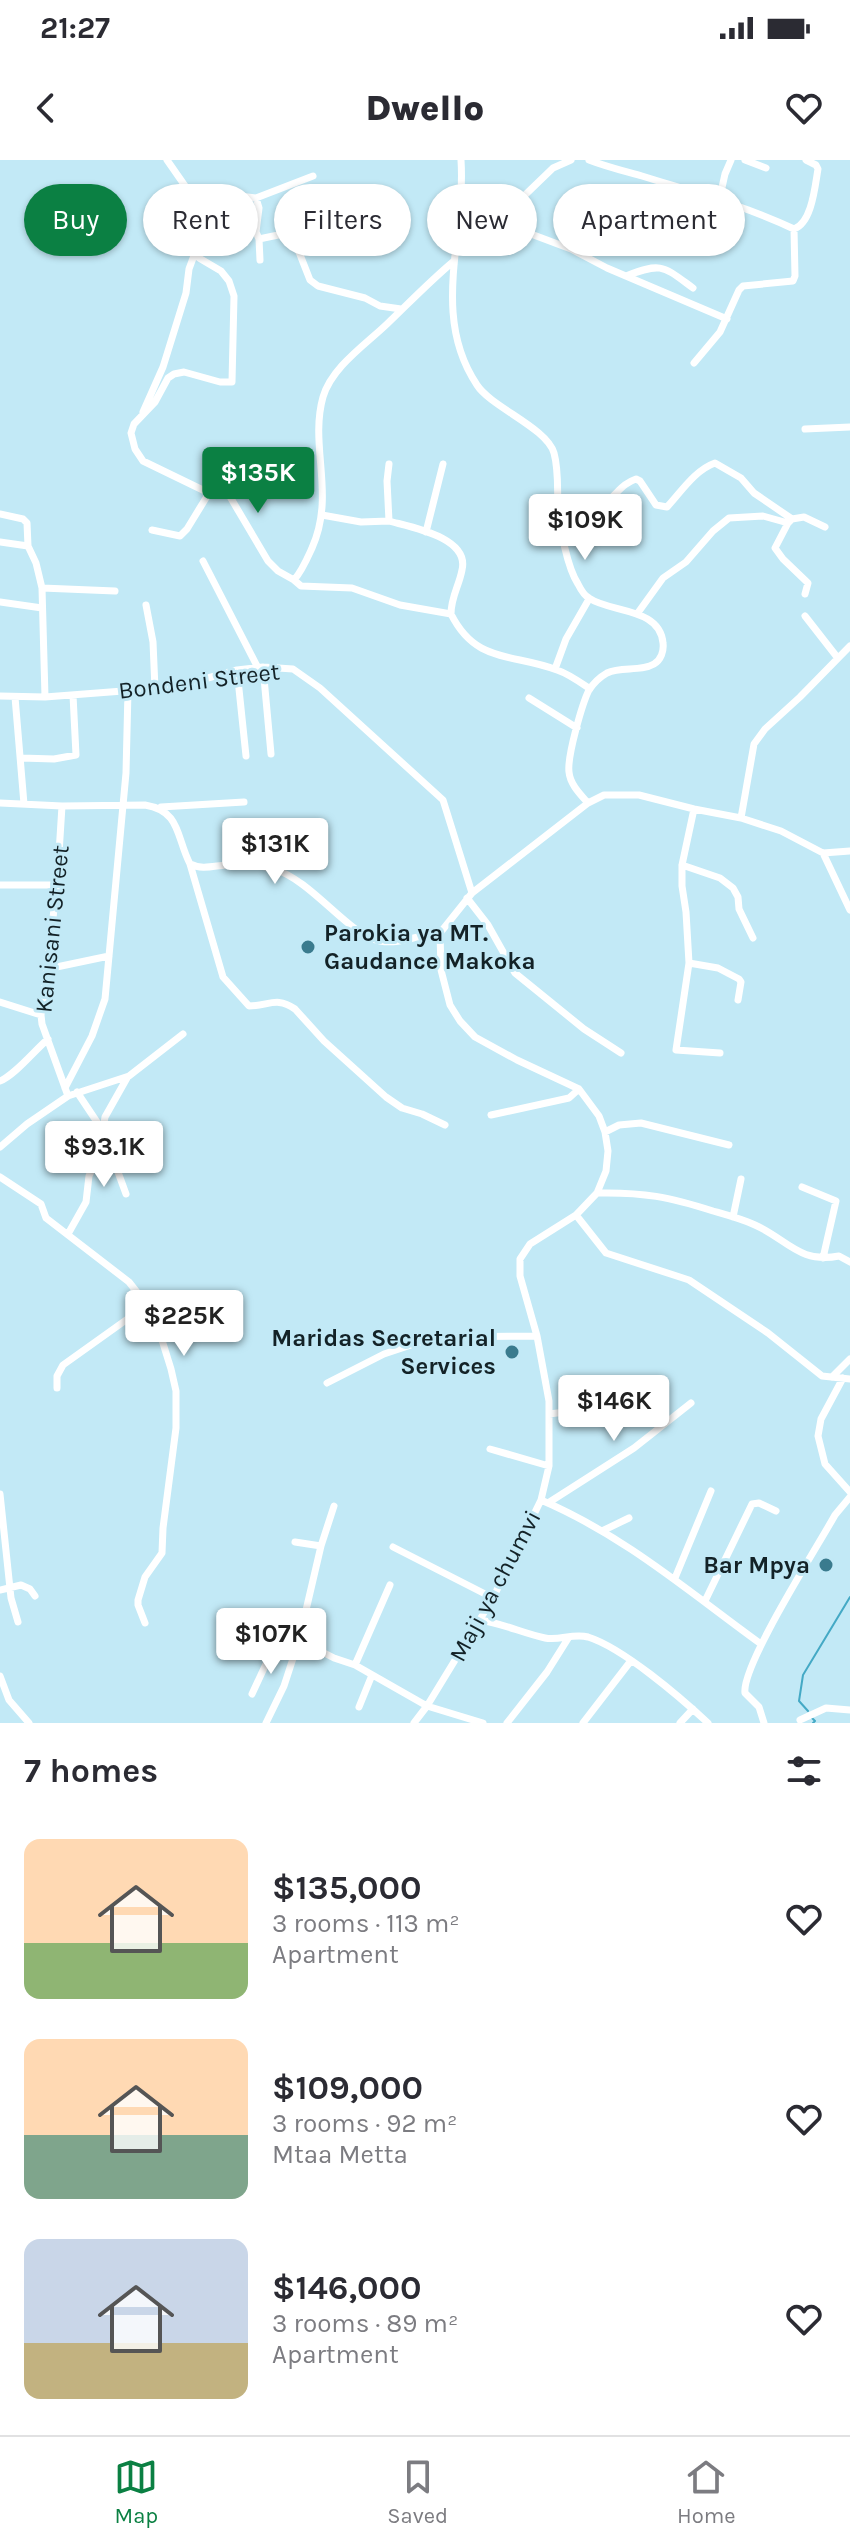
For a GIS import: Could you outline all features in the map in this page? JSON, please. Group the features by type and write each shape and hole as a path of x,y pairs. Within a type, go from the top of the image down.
{"street":[{"path":"167,160 184,184"},
{"path":"461,160 463,184"},
{"path":"536,184 553,168 571,160"},
{"path":"589,160 662,184"},
{"path":"723,184 731,160"},
{"path":"745,160 766,168"},
{"path":"745,210 794,229 799,227 806,220 818,169 806,160"},
{"path":"258,197 313,176"},
{"path":"694,363 720,332 743,286 793,281 794,229"},
{"path":"260,260 259,239 283,234 299,252 310,280 318,286 365,298 380,306 401,309"},
{"path":"537,236 727,319"},
{"path":"194,256 163,367 131,433 131,441 138,455 143,461 209,493 229,495 268,561 301,586 352,588 400,605 451,614"},
{"path":"143,412 155,402 168,378 179,372 232,382 234,296 229,281 221,271 198,256"},
{"path":"455,256 451,285 456,341 479,389 534,430 551,447 558,484 558,509 577,583 589,599 652,622 663,640 661,657 656,663 616,669 590,689 569,763 569,776 588,803"},
{"path":"294,580 314,543 322,515 324,500 319,425 324,394 337,373 455,260"},
{"path":"626,276 651,267 662,267 693,288"},
{"path":"805,429 850,427"},
{"path":"558,509 608,501 623,484 636,479 656,505 667,507 693,478 715,463 728,469 790,521"},
{"path":"389,464 389,521"},
{"path":"426,532 443,464"},
{"path":"152,530 180,536 209,493"},
{"path":"0,514 26,520 28,546 42,588 45,697"},
{"path":"322,515 361,522 389,521 442,538 453,546 463,560 451,599 451,614 472,644 495,654 555,669 590,689"},
{"path":"637,614 663,578 686,562 729,518 763,516 790,521 809,519 825,527"},
{"path":"790,521 775,548 808,583 805,594"},
{"path":"0,542 28,546"},
{"path":"203,561 261,667 271,754"},
{"path":"42,588 115,591"},
{"path":"555,669 566,639 589,599"},
{"path":"0,602 42,608"},
{"path":"146,605 153,642 155,689"},
{"path":"805,616 837,657"},
{"path":"741,818 754,744 765,729 850,646"},
{"name":"Bondeni Street","path":"0,696 45,697 155,689 202,682 237,670 261,667 293,669 309,679 443,800 470,895 515,973 584,1029 621,1053"},
{"path":"237,670 246,756"},
{"path":"0,1147 66,1092 101,1014 123,806 128,691"},
{"path":"21,758 54,759 76,755 73,695"},
{"path":"15,697 24,804"},
{"path":"529,698 577,728"},
{"path":"491,1115 569,1098 579,1089 475,1037 460,1021 450,1005 441,970 440,933 470,895 588,803 604,795 630,793 741,818 781,831 823,853 850,851"},
{"path":"0,803 158,807 244,802"},
{"name":"Kanisani Street","path":"62,806 57,885 41,1015 66,1092"},
{"path":"158,807 174,821 223,977 237,994 249,1006 285,1002 345,1062 386,1097 402,1108 445,1125"},
{"path":"694,809 682,865 689,963 676,1050 720,1053"},
{"path":"823,853 850,910"},
{"path":"190,864 203,867 251,864 279,870 314,892 352,925 377,941 440,933"},
{"path":"682,865 720,878 733,888 753,938"},
{"path":"1,885 57,885"},
{"path":"47,969 109,956"},
{"path":"689,963 718,968 739,979 738,1000"},
{"path":"0,1002 41,1015"},
{"path":"66,1092 119,1081 183,1034"},
{"path":"0,1081 13,1074 48,1039"},
{"path":"68,1234 84,1208 89,1176 99,1154 105,1117 129,1076"},
{"name":"Maji ya chumvi","path":"414,1723 493,1598 544,1502 549,1466 546,1381 520,1276 520,1259 530,1244 576,1215 597,1193 606,1171 608,1151 605,1132 599,1116 579,1089"},
{"path":"77,1092 103,1131 126,1194"},
{"path":"605,1132 631,1123 641,1123 729,1145"},
{"path":"0,1177 41,1204 46,1218 129,1282 147,1305 164,1342 176,1391 176,1412 162,1553 145,1577 138,1600 145,1623"},
{"path":"733,1217 741,1179"},
{"path":"802,1187 836,1201 823,1258"},
{"path":"597,1193 646,1193 733,1217 768,1232 801,1254 823,1258 839,1256 850,1262"},
{"path":"576,1215 606,1253 689,1280 768,1333 816,1372 831,1378 847,1379 821,1419 818,1436 825,1464 850,1495 835,1515 761,1644 744,1687 745,1693 759,1707 764,1723"},
{"path":"57,1388 57,1376 63,1365 147,1305"},
{"path":"327,1383 384,1354 420,1340 458,1335 537,1336"},
{"path":"831,1378 850,1359"},
{"path":"544,1502 634,1448 691,1403"},
{"path":"549,1414 607,1407"},
{"path":"490,1449 549,1466"},
{"path":"675,1578 711,1491"},
{"path":"0,1494 13,1606 18,1622"},
{"path":"544,1502 615,1537 761,1644"},
{"path":"705,1601 752,1504 759,1503 776,1511"},
{"path":"266,1723 284,1686 298,1643 321,1546 334,1506"},
{"path":"602,1531 629,1518"},
{"path":"295,1542 321,1546"},
{"path":"393,1547 493,1598"},
{"path":"0,1590 19,1584 26,1586 35,1596"},
{"path":"355,1665 390,1585"},
{"path":"479,1620 510,1626 544,1638 586,1637 609,1647 708,1723"},
{"path":"244,1623 355,1665 427,1706 483,1723"},
{"path":"507,1723 569,1637"},
{"path":"252,1694 278,1638"},
{"path":"583,1723 630,1662"},
{"path":"359,1707 372,1675"},
{"path":"0,1676 9,1700 29,1723"},
{"path":"800,1720 826,1708 850,1710"},
{"path":"680,1723 693,1709"}],"waterway":[{"path":"808,1711 799,1701 803,1675 850,1597"},
{"path":"811,1717 815,1721 813,1723"}],"place":[{"name":"Parokia ya MT. Gaudance Makoka","path":"308,947"},
{"name":"Maridas Secretarial Services","path":"512,1352"},
{"name":"Bar Mpya","path":"826,1565"}]}
